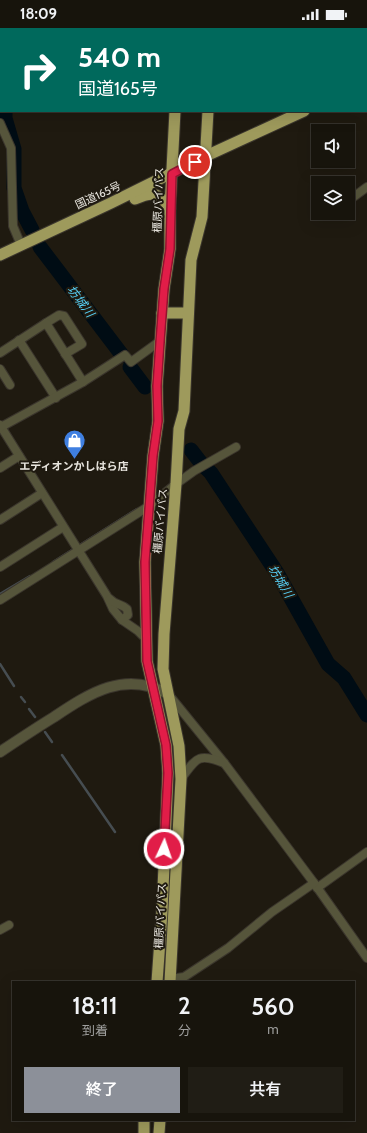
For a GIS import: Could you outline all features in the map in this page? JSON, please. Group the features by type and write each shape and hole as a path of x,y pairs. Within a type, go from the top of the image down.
{"highway":[{"name":"橿原バイパス","path":"157,981 162,912 168,773 166,745 147,661 145,562 153,456 158,421 157,386 162,313 170,249 170,208 175,112"},
{"name":"橿原バイパス","path":"170,980 180,779 179,746 163,669 164,634 179,429 184,411 192,260 202,217 208,112"},
{"name":"国道165号","path":"0,255 172,174 206,156 302,112"},
{"path":"111,203 128,202 146,194 154,194 162,198 170,208"},
{"path":"162,313 188,313"},
{"path":"144,1121 144,1133"},
{"path":"159,1133 160,1121"}],"street":[{"path":"0,122 11,148 12,226 21,245"},
{"path":"355,196 367,187"},
{"path":"0,353 59,315 64,316 82,344 66,354"},
{"path":"46,323 83,382"},
{"path":"19,340 56,398"},
{"path":"147,640 138,631 122,620 113,609 107,596 1,426 56,398 125,355 131,362 160,342"},
{"path":"0,369 10,385"},
{"path":"0,600 77,547 149,506 194,471 236,447"},
{"path":"0,468 19,456"},
{"path":"0,520 42,493"},
{"path":"0,567 64,527"},
{"path":"0,752 83,697 95,691 106,687 120,685 142,685 158,688 168,694 225,764 316,886 367,958"},
{"path":"180,779 194,762 202,758 211,758 225,764"},
{"path":"170,980 184,977 228,948 272,912 316,886 367,852"},
{"path":"0,930 9,924"}],"waterway":[{"name":"坊城川","path":"5,112 5,118 14,149 14,188 22,211 32,230"},
{"name":"坊城川","path":"40,247 122,355"},
{"name":"坊城川","path":"130,367 145,387"},
{"name":"坊城川","path":"191,450 211,473 277,573 328,664 344,678 367,715"},
{"path":"53,562 137,509"},
{"path":"0,594 30,576"},
{"path":"0,664 14,686"},
{"path":"21,697 25,702"},
{"path":"29,709 35,717"},
{"path":"45,732 52,742"},
{"path":"62,755 115,832"}],"place":[{"name":"エディオンかしはら店","path":"74,460"}],"route":[{"path":"164,849 168,773 166,745 147,661 145,562 153,456 158,421 157,386 164,289 170,249 172,174 195,162"}]}
